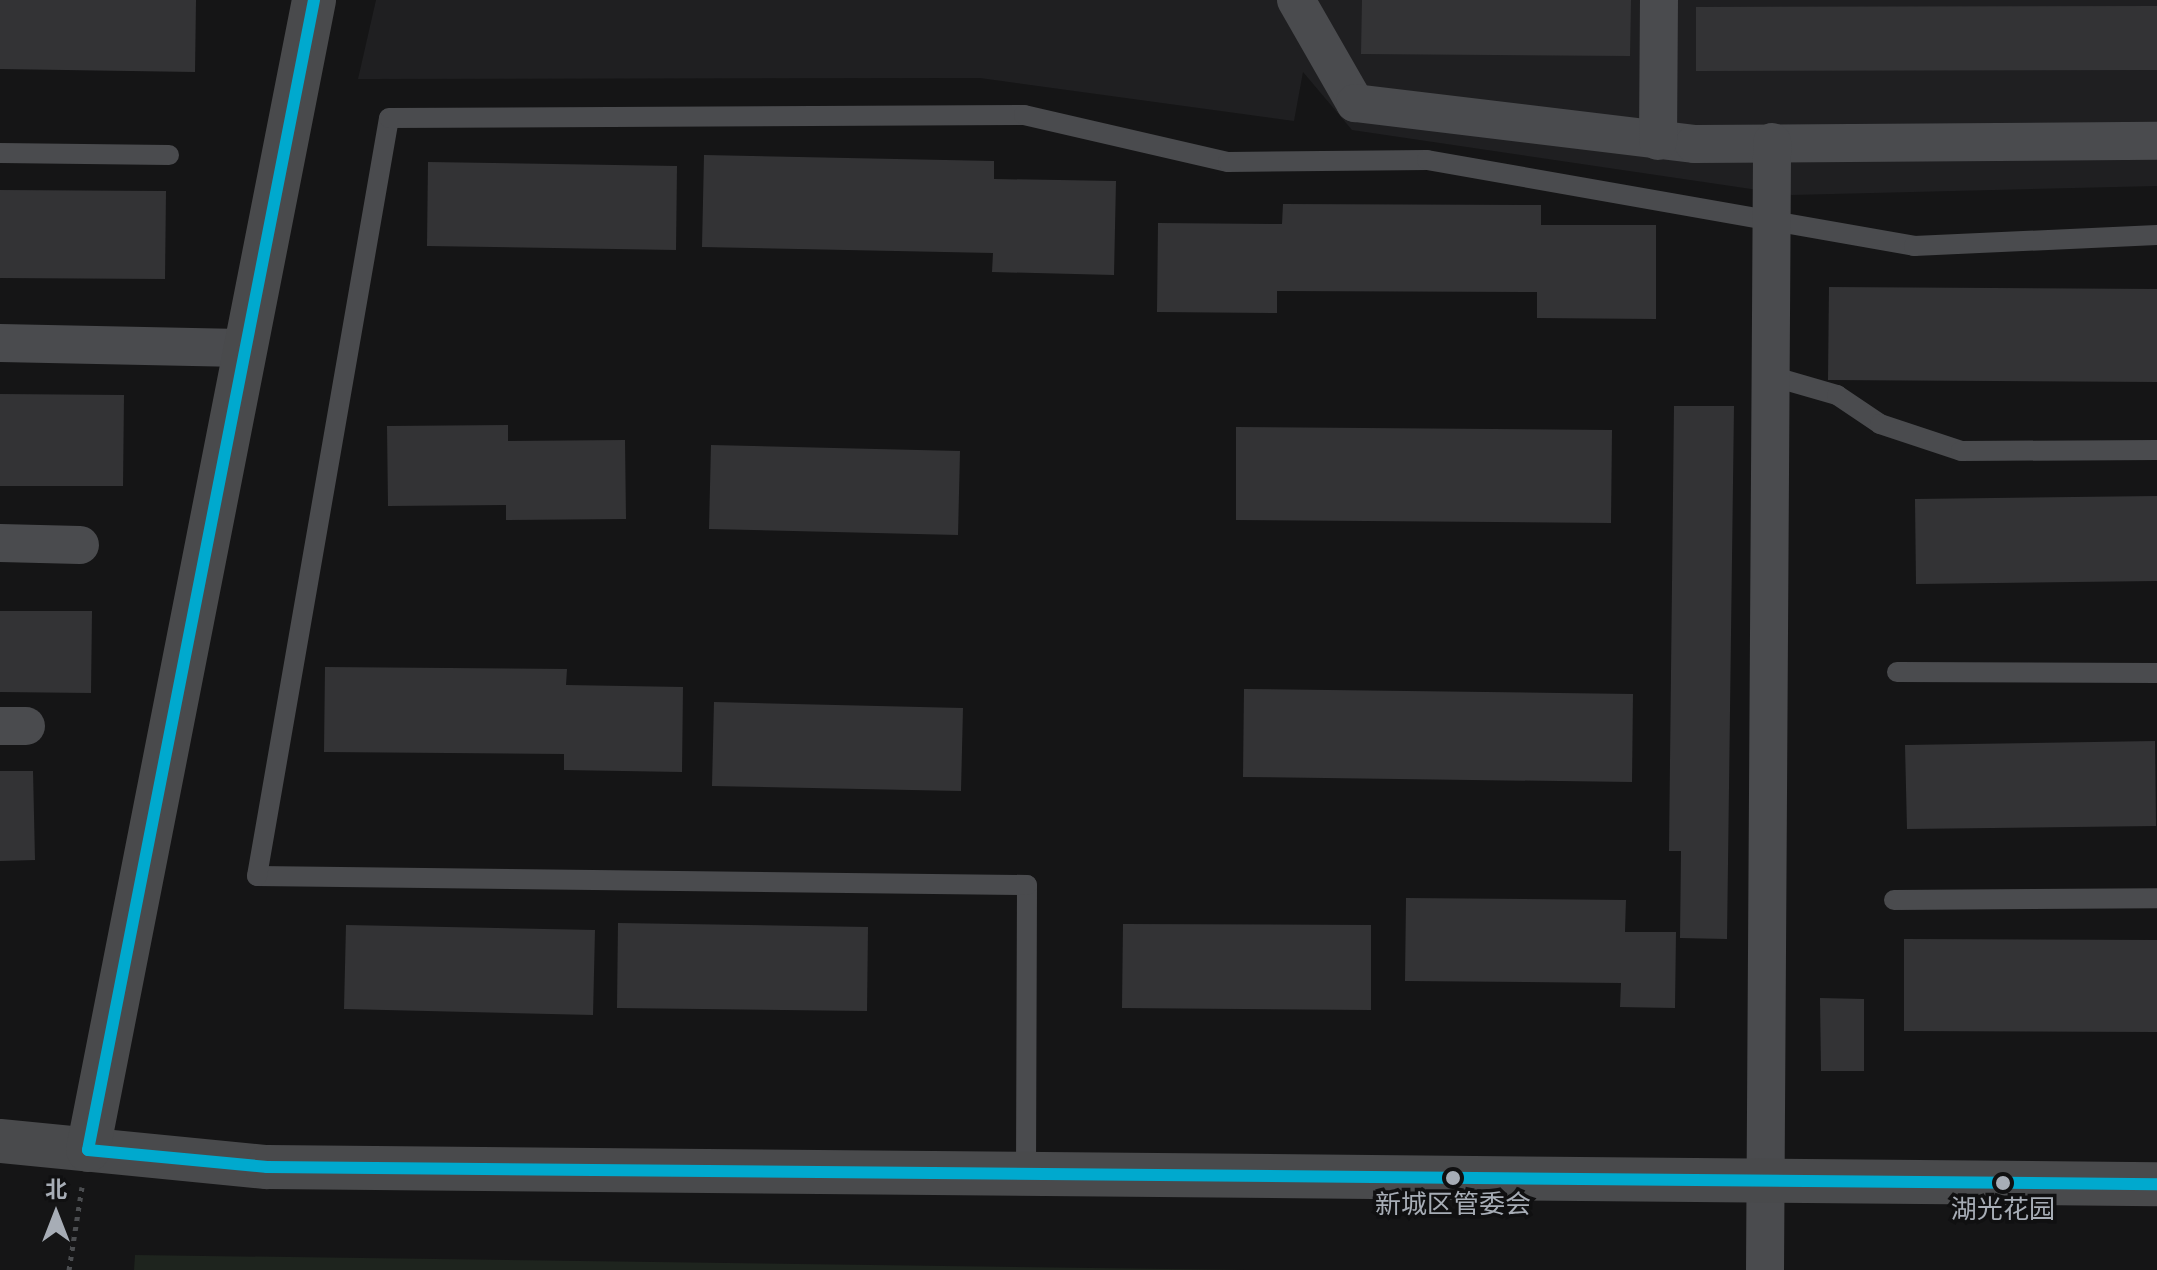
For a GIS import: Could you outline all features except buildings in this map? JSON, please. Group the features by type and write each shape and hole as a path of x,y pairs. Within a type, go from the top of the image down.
{"main road":[{"path":"88,1150 241,348 314,0"},
{"path":"0,1141 267,1167 1026,1171 2157,1184"}],"street":[{"path":"1296,0 1355,103 1658,141 2157,141"},
{"path":"1658,141 1659,0"},
{"path":"1765,1270 1772,142"},
{"path":"0,343 241,348"},
{"path":"0,543 80,545"}],"lane":[{"path":"1026,1171 1027,885 257,876 389,118 1024,115 1228,162 1427,160 1942,247 2157,235"},
{"path":"0,153 169,155"},
{"path":"1771,376 1837,395 1880,424 1961,451 2157,450"},
{"path":"1897,672 2157,673"},
{"path":"1894,900 2157,898"}],"path":[{"path":"69,1270 88,1150"}],"shaded area":[{"path":"376,0 2157,0 2157,186 1792,195 1352,130 1303,72 1294,121 980,78 358,79"},
{"path":"135,1255 1245,1270 134,1270"}],"transit line":[{"path":"314,0 88,1150 267,1167 2157,1184"}],"place":[{"name":"新城区管委会","path":"1453,1178"},
{"name":"湖光花园","path":"2003,1183"}]}
